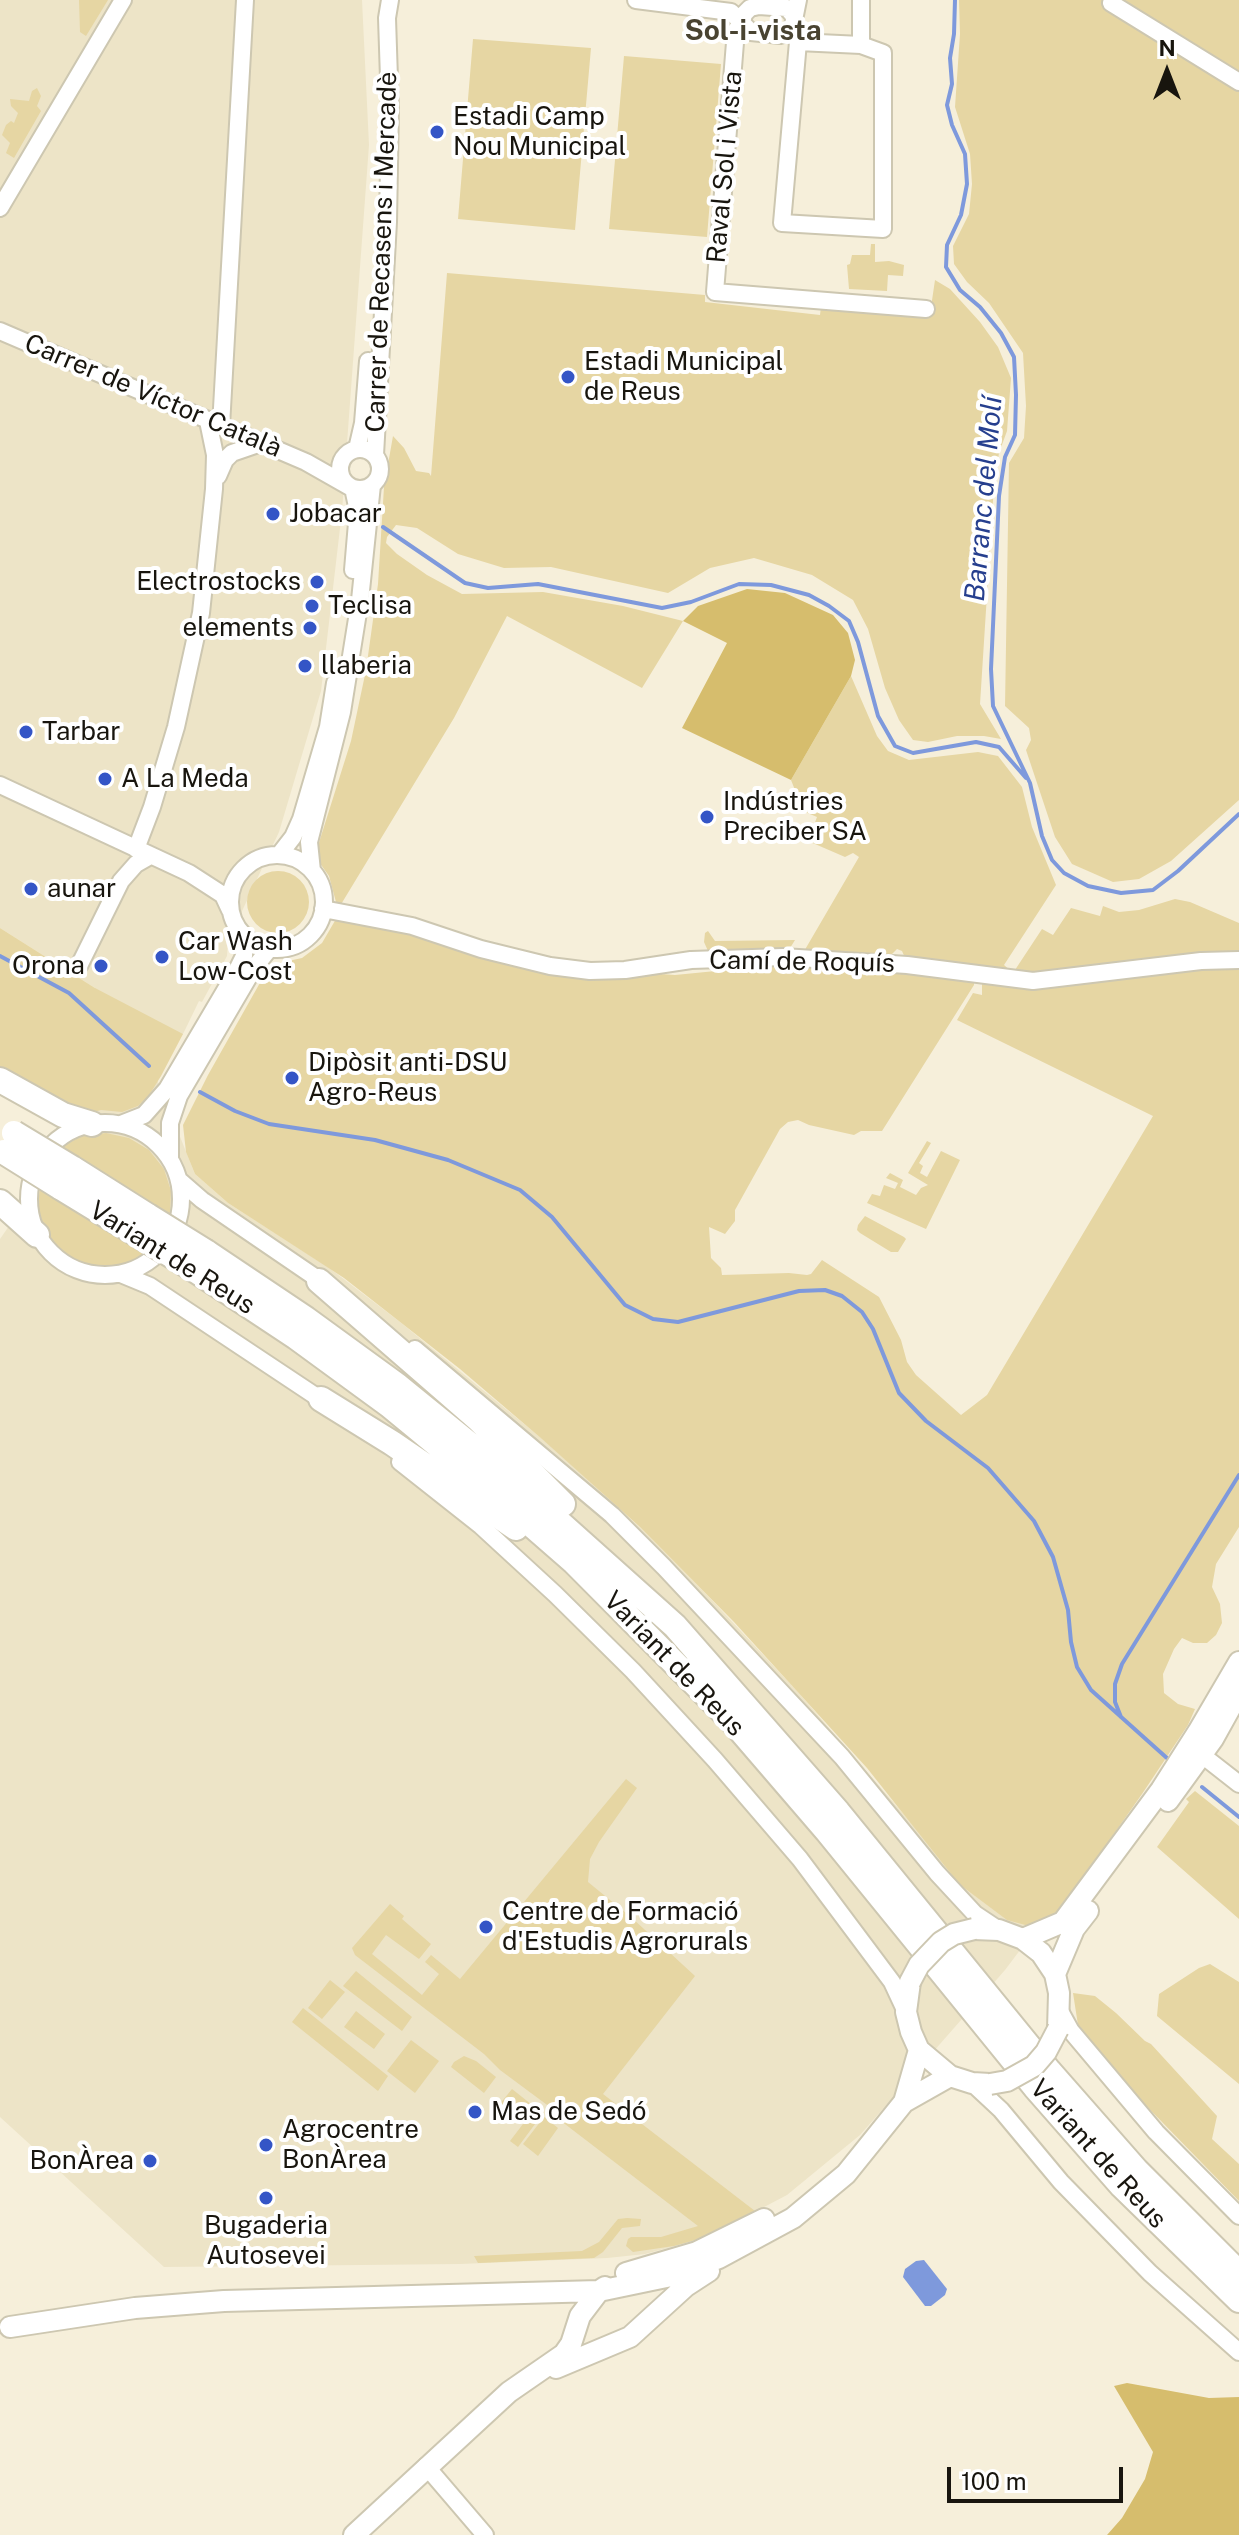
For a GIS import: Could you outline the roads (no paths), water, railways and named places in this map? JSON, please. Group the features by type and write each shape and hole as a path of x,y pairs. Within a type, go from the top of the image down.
{"highway":[{"path":"0,1080 63,1115 92,1124"},
{"name":"Variant de Reus","path":"5,1139 200,1261 306,1319 398,1386 495,1465 675,1626 838,1812 1049,2071 1136,2170 1239,2273"},
{"path":"0,1202 37,1235"},
{"name":"Variant de Reus","path":"200,1261 389,1405 574,1562 735,1724 817,1819 1035,2087 1122,2186 1239,2300"},
{"path":"319,1281 479,1420 654,1591 675,1626"},
{"path":"321,1399 392,1443 516,1528 674,1663"}],"main road":[{"path":"1023,1939 1063,1922 1161,1790 1239,1662"},
{"path":"1055,1974 1074,1929 1202,1755 1239,1692"},
{"path":"974,1929 999,1930 1023,1939 1041,1953 1055,1974 1059,2020 1046,2052 1034,2066 1007,2081 981,2083 950,2076 919,2050 906,2012 910,1982 919,1965 941,1942 954,1934 974,1929"},
{"path":"904,2102 919,2050"},
{"path":"509,2392 630,2337 686,2286 796,2224 846,2174 904,2102 950,2076"},
{"path":"5,2328 151,2294 217,2288 528,2282 627,2273 697,2252 776,2213 873,2139"},
{"path":"5,2328 135,2308 224,2301 599,2291 676,2275 719,2258 793,2218 846,2174"},
{"path":"354,2535 509,2392 564,2354 577,2330 580,2316 599,2291 615,2281 674,2267 716,2251 778,2219 810,2189"},
{"path":"528,2282 490,2289 425,2289 413,2294 417,2298 481,2302 547,2302 565,2309 588,2345 600,2351"},
{"path":"217,2288 230,2295 334,2292 371,2299"}],"street":[{"path":"0,208 123,0"},
{"path":"79,966 121,881 143,852 201,613 214,489 214,424 245,0"},
{"name":"Carrer de Recasens i Mercadè","path":"357,449 363,423 381,185 383,131 378,0"},
{"name":"Carrer de Recasens i Mercadè","path":"375,455 389,179 387,18 390,0"},
{"path":"636,0 664,1 731,12 759,6 787,8 795,21 782,223 883,229 883,53 795,21"},
{"path":"861,0 861,45"},
{"path":"1111,3 1239,82"},
{"path":"748,10 751,32 780,35 789,32 795,21"},
{"name":"Raval Sol i Vista","path":"748,10 736,30 715,292 926,309"},
{"name":"Carrer de Víctor Català","path":"0,331 306,462 352,487"},
{"path":"214,489 225,460 243,448 261,443"},
{"path":"279,855 293,837 301,819 328,727 350,605 358,511 352,487 341,477 340,464 345,455 357,449 369,451 375,455 380,469 377,479 364,488 352,487"},
{"name":"Carrer de Víctor Català","path":"306,462 340,464"},
{"path":"312,871 309,842 342,712 360,600 372,485"},
{"path":"0,785 189,873 223,895 234,922 245,938 260,946 285,948 300,943 316,928 323,909 322,889 312,871 300,861 279,855 268,857 219,881 189,873"},
{"path":"119,841 123,859 121,881"},
{"path":"231,911 232,893 244,869"},
{"name":"Camí de Roquís","path":"323,909 412,926 481,949 550,966 590,971 625,970 691,960 783,957 907,965 1033,981 1201,961 1239,960"},
{"path":"245,938 244,956 236,972 167,1089 144,1115 121,1124 79,1127 47,1149 34,1171 28,1197 32,1223 37,1235 69,1267 86,1273 121,1274 146,1263 167,1245 174,1233 181,1207 179,1180 170,1158 168,1136 179,1096 254,968 270,948"},
{"path":"121,1124 149,1136 170,1158"},
{"path":"179,1180 202,1200 415,1349 612,1515 723,1627 833,1746 937,1873 975,1914 999,1930"},
{"path":"121,1274 150,1286 321,1399 481,1526 555,1594 633,1671 800,1859 892,1982 906,2012"},
{"path":"1202,1755 1239,1784"},
{"path":"1059,2020 1156,2132 1239,2216"},
{"path":"981,2083 1061,2182 1150,2273 1239,2352"},
{"path":"426,2466 485,2535"}],"water":[{"path":"924,2260 947,2289 945,2295 931,2306 925,2306 903,2277 905,2269 916,2261"}],"waterway":[{"name":"Barranc del Molí","path":"955,0 950,58 952,84 947,105 965,154 967,184 961,215 947,245 946,267 960,290 980,307 1001,333 1014,357 1015,435 1005,457 999,496 991,669 993,706 1030,783 1042,836 1052,860 1064,873 1088,886 1121,893 1153,890 1239,814"},
{"path":"383,527 465,583 488,588 538,584 662,608 691,602 739,584 771,585 809,595 849,621 858,642 878,716 895,746 913,753 976,742 999,747 1026,778"},
{"path":"0,956 69,993 149,1066"},
{"path":"200,1092 235,1111 269,1124 375,1140 448,1160 520,1190 552,1217 625,1305 653,1319 678,1322 799,1291 825,1290 842,1296 862,1312 873,1329 899,1393 926,1421 988,1468 1034,1521 1053,1557 1068,1610 1077,1667 1091,1690 1168,1759"},
{"path":"1121,1717 1115,1702 1115,1684 1122,1664 1239,1475"},
{"path":"1202,1787 1239,1817"}],"place":[{"name":"Estadi Camp Nou Municipal","path":"437,132"},
{"name":"Estadi Municipal de Reus","path":"568,377"},
{"name":"Jobacar","path":"273,514"},
{"name":"Electrostocks","path":"317,582"},
{"name":"Teclisa","path":"312,606"},
{"name":"elements","path":"310,628"},
{"name":"llaberia","path":"305,666"},
{"name":"Tarbar","path":"26,732"},
{"name":"A La Meda","path":"105,779"},
{"name":"Indústries Preciber SA","path":"707,817"},
{"name":"aunar","path":"31,889"},
{"name":"Car Wash Low-Cost","path":"162,957"},
{"name":"Orona","path":"101,966"},
{"name":"Dipòsit anti-DSU Agro-Reus","path":"292,1078"},
{"name":"Centre de Formació d'Estudis Agrorurals","path":"486,1927"},
{"name":"Mas de Sedó","path":"475,2112"},
{"name":"Agrocentre BonÀrea","path":"266,2145"},
{"name":"BonÀrea","path":"150,2161"},
{"name":"Bugaderia Autosevei","path":"266,2198"}],"district":[{"name":"Sol-i-vista","path":"753,31"}]}
